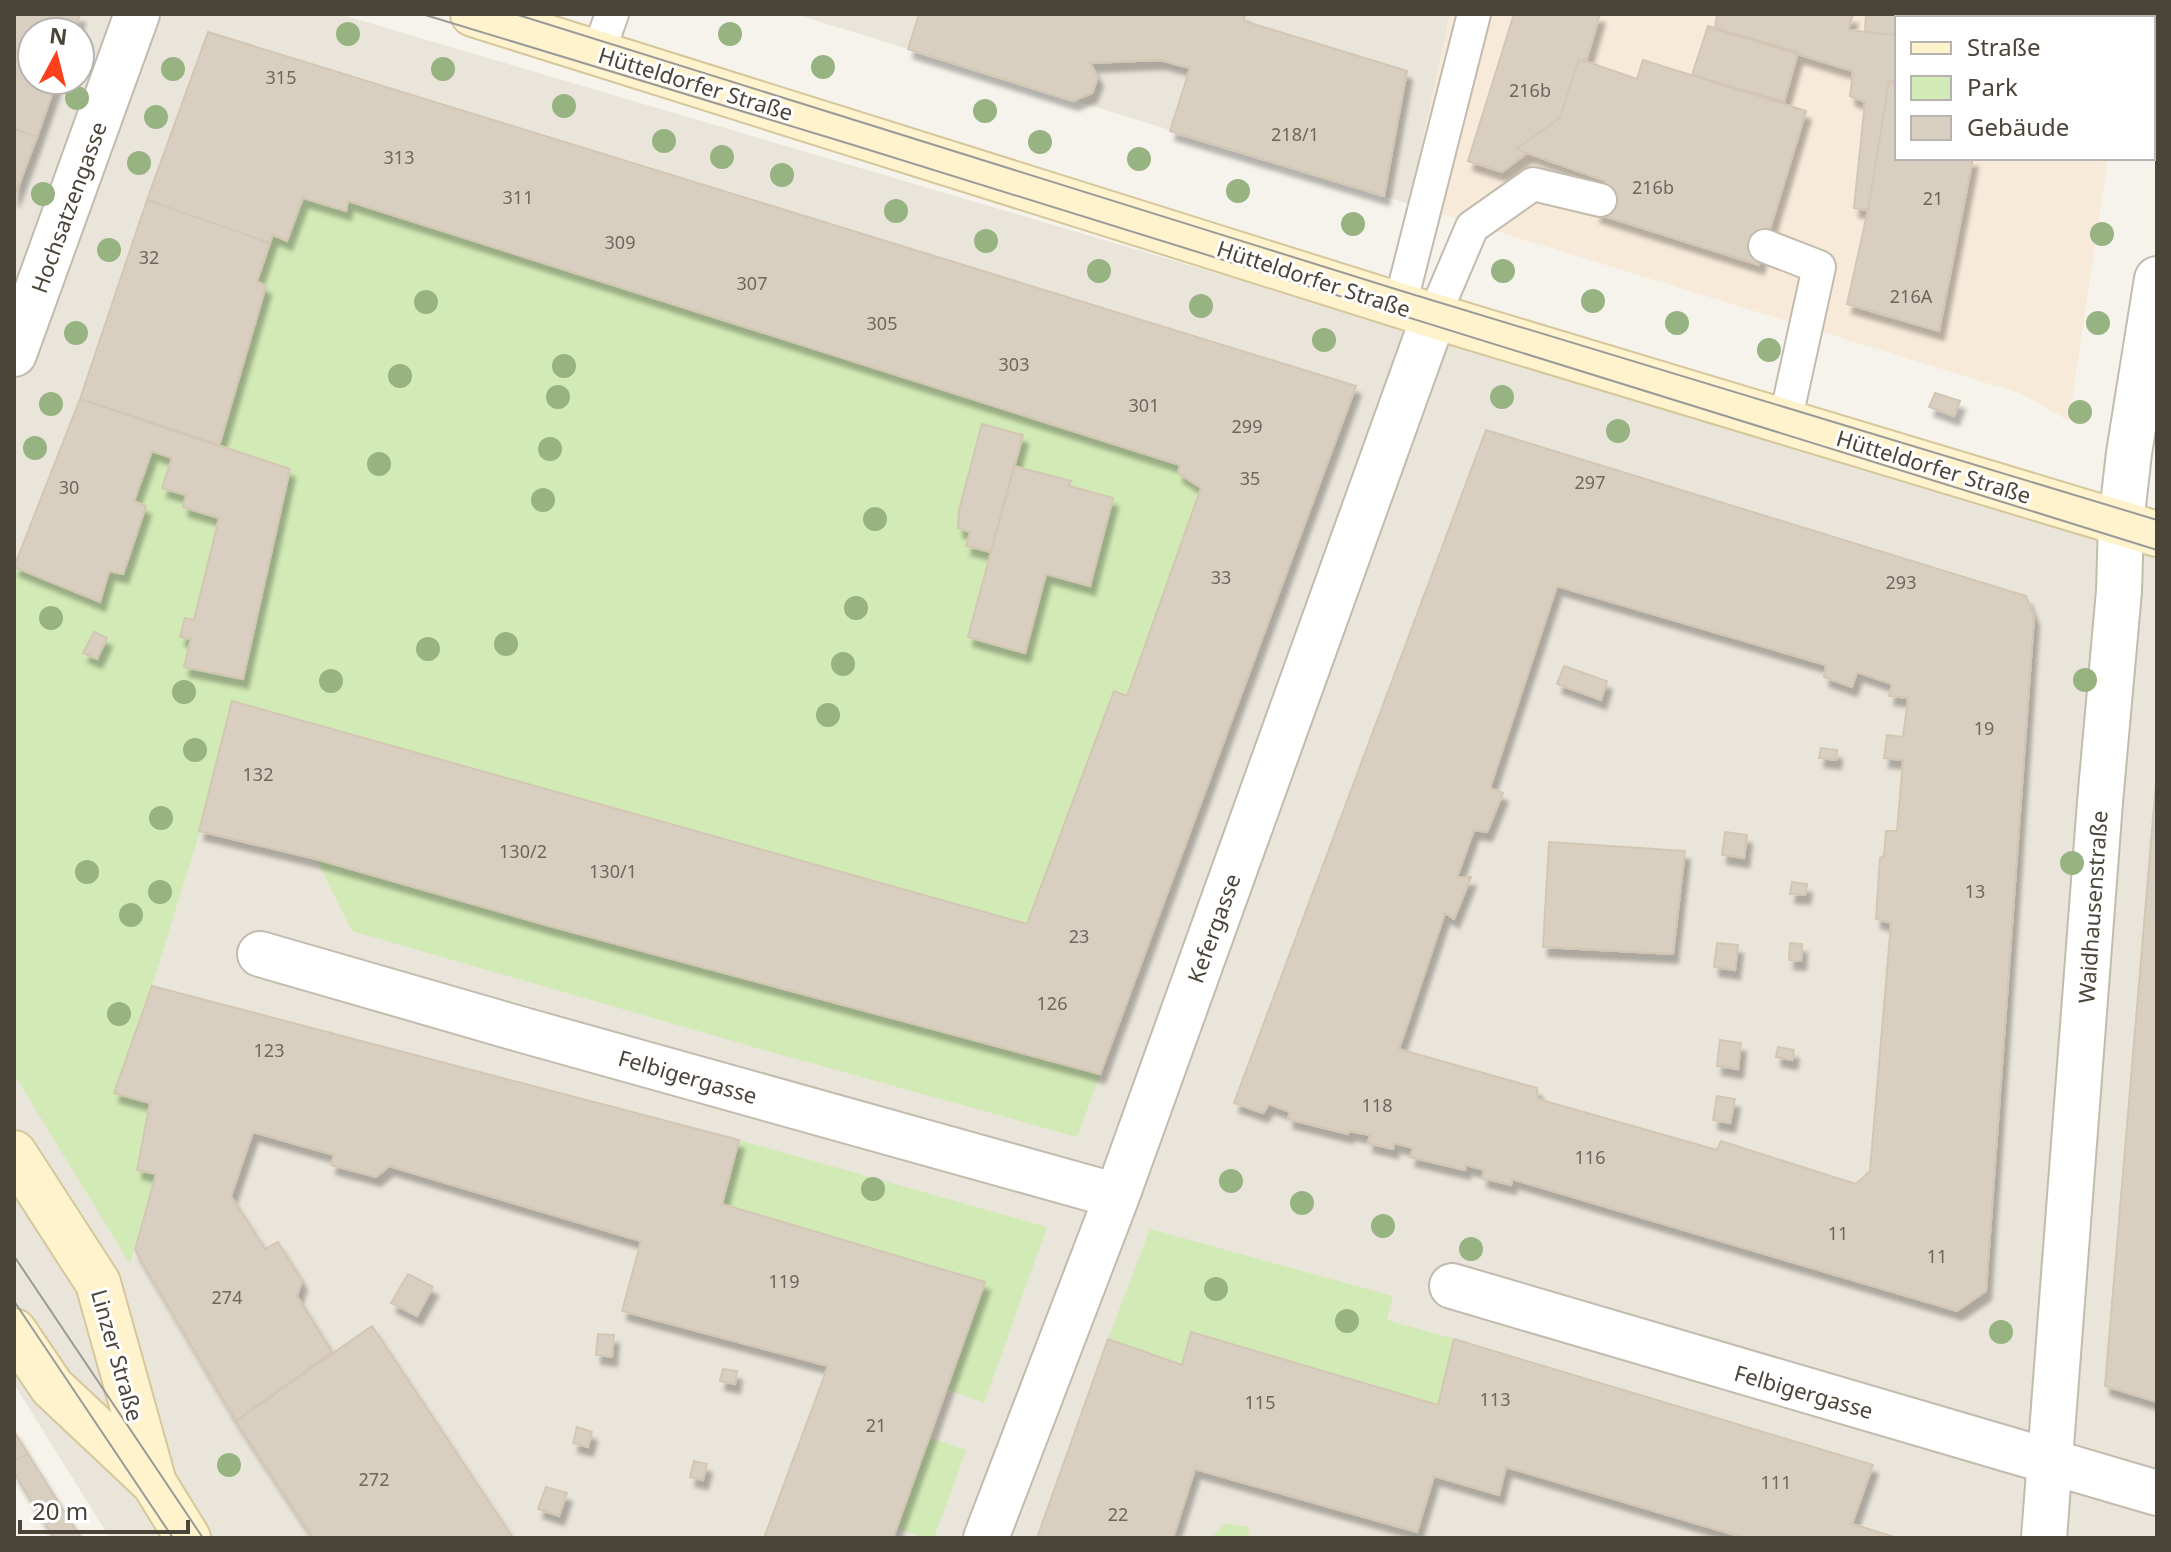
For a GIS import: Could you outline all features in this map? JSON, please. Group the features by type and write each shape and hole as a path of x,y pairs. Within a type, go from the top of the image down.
{"main road":[{"name":"Hütteldorfer Straße","path":"473,14 605,33 1417,311 2139,528"},
{"name":"Linzer Straße","path":"14,1153 98,1283 154,1483"},
{"name":"Linzer Straße","path":"14,1331 52,1387 154,1483 188,1538"}],"street":[{"name":"Hochsatzengasse","path":"14,354 137,14"},
{"name":"Waidhausenstraße","path":"2044,1538 2119,591 2139,528 2129,453 2157,279"},
{"name":"Kefergasse","path":"986,1538 1117,1196 1417,311"},
{"name":"Felbigergasse","path":"260,954 538,1035 1117,1196"},
{"name":"Felbigergasse","path":"1452,1286 2157,1493"}],"lane":[{"path":"1417,311 1474,14"},
{"path":"1417,311 1472,227 1533,184 1600,200"},
{"path":"1765,246 1819,267 1785,422"}],"shaded area":[{"path":"14,14 339,14 2157,551 2157,1538 110,1538 14,1384"},
{"path":"795,14 1450,14 1409,204"},
{"path":"1450,14 2126,14 1895,16 1895,160 2108,160 2069,421 2022,394 1409,204"}],"green space":[{"path":"208,32 1356,386 1077,1137 352,931 316,859 200,831 152,986 114,1092 150,1103 137,1169 156,1174 130,1264 14,1074 14,566 80,399"},
{"path":"739,1140 1047,1227 984,1403 946,1389 984,1281 722,1204"},
{"path":"1150,1229 1393,1296 1387,1320 1454,1339 1438,1405 1192,1332 1182,1365 1108,1339"},
{"path":"928,1437 966,1450 934,1538 924,1538 897,1528"},
{"path":"1226,1523 1249,1527 1248,1538 1211,1538"}],"building":[{"path":"14,14 80,14 16,16 16,96 51,96 37,137 14,129"},
{"path":"919,14 1245,14 1244,21 1407,71 1384,196 1170,131 1190,68 1160,60 1090,63 1098,77 1092,93 1073,101 908,49"},
{"path":"1514,14 1600,14 1586,62 1579,59 1560,118 1516,149 1527,153 1502,172 1468,161"},
{"path":"1717,14 1853,15 1848,30 1895,35 1895,82 1889,81 1868,210 1854,208 1865,102 1850,96 1853,71 1715,29"},
{"path":"1866,14 2041,14 1895,16 1895,35 1865,32"},
{"path":"1708,26 1798,52 1784,102 1692,75"},
{"path":"208,32 1356,386 1100,1074 546,925 316,859 199,831 232,701 1027,924 1114,691 1127,696 1201,488 1178,473 1180,465 348,201 346,211 303,198 287,241 273,235 270,243 147,200"},
{"path":"1579,59 1637,79 1643,60 1806,111 1759,265 1595,213 1606,181 1516,149 1560,118"},
{"path":"1889,81 1895,82 1895,160 1973,160 1939,331 1847,304 1868,210"},
{"path":"14,129 37,137 14,198"},
{"path":"147,200 270,243 257,281 266,286 219,446 80,399"},
{"path":"1935,393 1960,401 1954,416 1929,407"},
{"path":"80,399 290,469 243,679 184,667 191,639 180,637 185,618 194,620 219,518 183,507 186,495 162,488 172,458 152,451 134,501 146,506 123,574 109,571 100,602 14,567"},
{"path":"982,424 1023,435 991,552 966,546 970,532 958,528 959,510"},
{"path":"1486,430 2026,596 2034,617 1986,1291 1957,1311 1512,1179 1511,1185 1482,1178 1484,1170 1466,1165 1465,1170 1410,1157 1413,1148 1394,1143 1393,1149 1368,1143 1370,1135 1349,1131 1348,1134 1288,1119 1290,1112 1269,1104 1263,1113 1234,1103","holes":["1557,586 1826,665 1824,677 1852,687 1857,672 1892,684 1889,696 1908,698 1903,737 1887,735 1884,758 1903,760 1897,831 1886,831 1884,856 1880,858 1876,919 1891,923 1870,1171 1856,1184 1721,1141 1717,1150 1538,1099 1537,1088 1399,1049 1445,913 1454,919 1471,877 1457,877 1474,830 1487,832 1503,793 1490,788"]},
{"path":"1014,466 1071,481 1069,486 1113,498 1090,586 1046,574 1025,653 968,637"},
{"path":"94,632 107,638 97,659 83,653"},
{"path":"1564,666 1607,681 1601,700 1557,684"},
{"path":"1821,748 1837,750 1836,760 1819,758"},
{"path":"2157,771 2157,1402 2105,1386"},
{"path":"1725,832 1747,835 1744,858 1722,855"},
{"path":"1549,842 1685,851 1673,954 1543,947"},
{"path":"1792,882 1807,884 1805,895 1790,894"},
{"path":"1717,943 1738,945 1735,970 1714,967"},
{"path":"1790,943 1802,944 1801,961 1789,960"},
{"path":"152,986 739,1140 722,1204 985,1282 893,1538 764,1538 828,1366 622,1311 641,1241 389,1166 376,1177 331,1165 334,1155 253,1132 231,1196 265,1249 278,1242 302,1281 297,1296 332,1352 236,1421 135,1250 156,1174 137,1170 150,1103 114,1093"},
{"path":"1720,1040 1741,1043 1738,1069 1717,1066"},
{"path":"1778,1047 1794,1050 1792,1060 1776,1057"},
{"path":"1717,1096 1735,1099 1730,1123 1713,1120"},
{"path":"408,1274 433,1287 417,1316 391,1303"},
{"path":"372,1326 513,1538 313,1538 236,1421"},
{"path":"1191,1332 1438,1405 1454,1339 1873,1465 1852,1524 1898,1538 1745,1538 1506,1467 1499,1495 1434,1476 1417,1532 1195,1469 1173,1538 1037,1538 1108,1339 1182,1365"},
{"path":"598,1334 614,1335 612,1357 596,1355"},
{"path":"723,1369 737,1371 735,1384 720,1381"},
{"path":"577,1427 592,1432 588,1447 573,1443"},
{"path":"14,1431 28,1454 14,1461"},
{"path":"28,1454 81,1538 54,1538 14,1473 14,1461"},
{"path":"694,1461 707,1464 703,1480 690,1477"},
{"path":"546,1487 567,1493 559,1516 538,1509"}],"tram line":[{"path":"422,14 2157,550"},
{"path":"515,14 1405,292 2157,520"},
{"path":"14,1256 203,1538"},
{"path":"14,1301 173,1538"}]}
